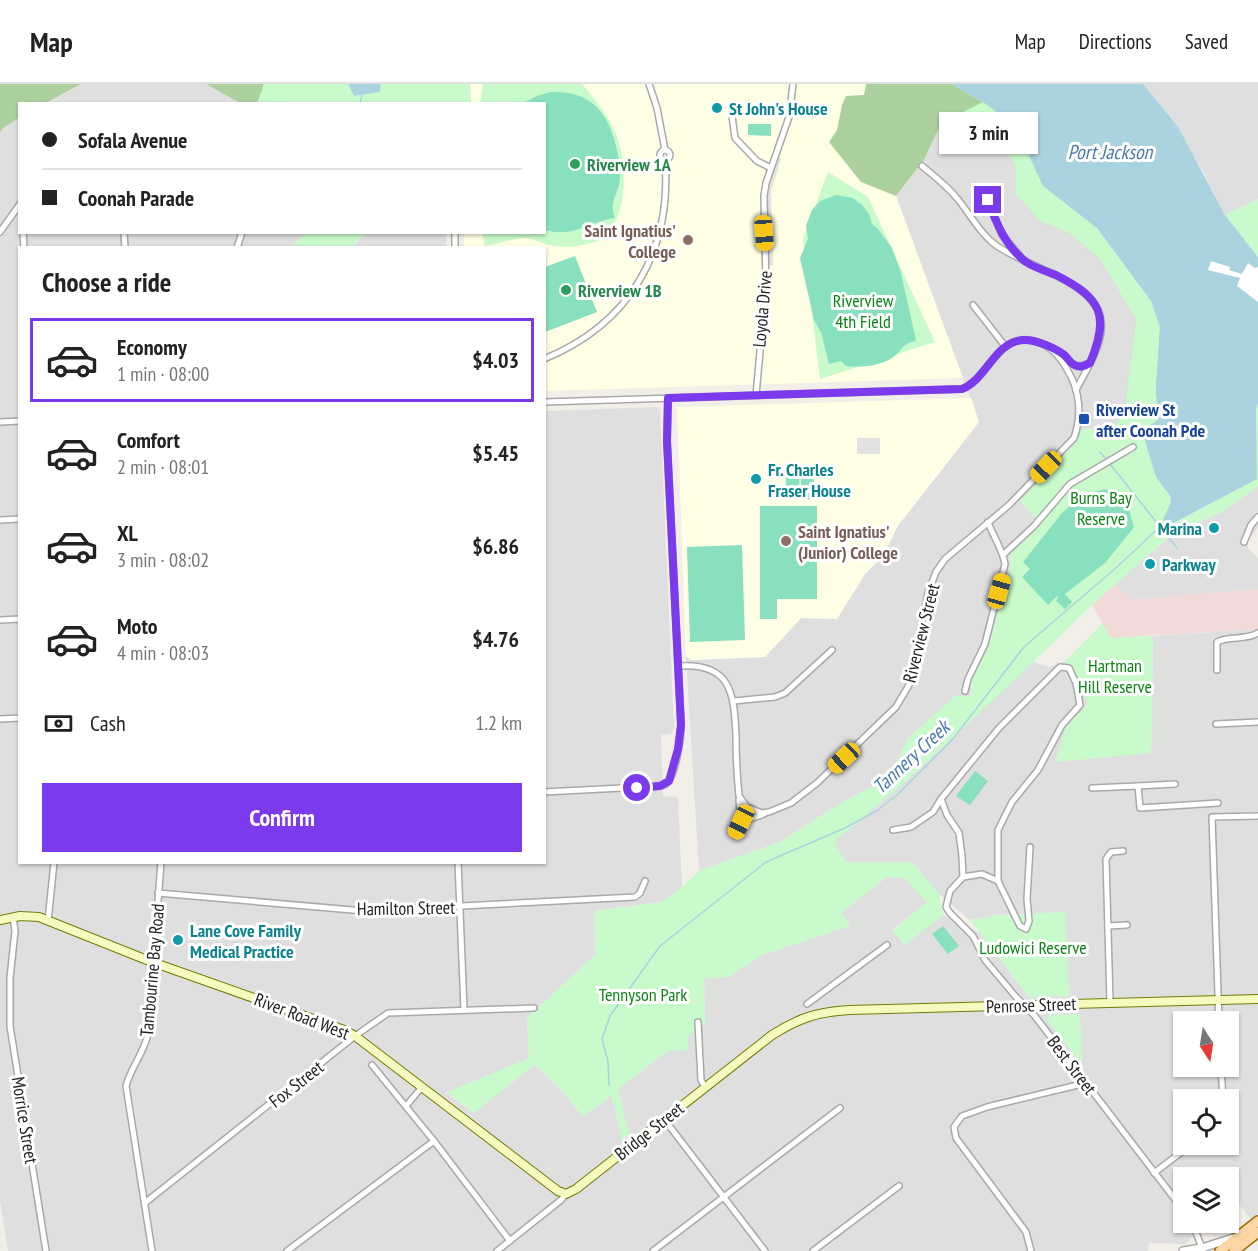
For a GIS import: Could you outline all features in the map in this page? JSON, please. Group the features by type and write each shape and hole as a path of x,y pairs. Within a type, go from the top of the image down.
{"main road":[{"name":"River Road West","path":"0,920 27,915 48,921 152,962 344,1030 355,1036 558,1191 566,1194"},
{"name":"Penrose Street","path":"806,1017 824,1012 849,1010 1258,999"},
{"name":"Bridge Street","path":"566,1194 576,1189 772,1035 806,1017"},
{"path":"1234,1251 1258,1221"},
{"path":"1220,1251 1258,1232"}],"street":[{"path":"546,358 576,344 596,331 615,313 639,282 651,260 662,226 666,201 665,160 670,155 665,150 657,108 649,84"},
{"name":"Loyola Drive","path":"756,395 757,364 766,286 764,196 789,117 793,84"},
{"path":"732,116 735,138 757,161 771,168"},
{"path":"922,166 944,184 994,244 1068,282 1093,302 1101,320 1099,342 1076,390"},
{"path":"988,200 1002,235 1026,261"},
{"path":"0,232 18,208"},
{"path":"973,305 1005,346"},
{"path":"546,402 962,389 977,378 1005,346 1026,339 1063,354 1076,366 1080,367 1090,363"},
{"name":"Riverview Street","path":"741,822 800,798 900,702 912,674 931,582 945,559 1016,498 1074,438 1078,424 1076,390 1067,369 1050,349"},
{"path":"546,792 660,786 666,784 670,779 681,734 667,434 668,398"},
{"path":"0,422 18,421"},
{"path":"1004,554 1035,524 1070,484 1133,447"},
{"path":"1244,542 1251,525 1258,517"},
{"path":"0,520 18,519"},
{"path":"965,691 968,679 985,644 1004,575 1004,554 995,541 988,522"},
{"path":"0,620 18,619"},
{"path":"1217,670 1217,642 1227,638 1247,638 1258,633"},
{"path":"734,700 775,697 785,693 832,650"},
{"path":"678,666 699,666 712,671 726,683 734,700 741,822 735,835"},
{"path":"893,830 911,827 933,812 940,799 999,728 1060,667 1068,668 1076,683 1080,705 1062,724 1038,770 1012,802 998,830 998,881 1020,926 1026,929 1029,921 1027,899 1030,847"},
{"path":"0,719 18,718"},
{"path":"1216,724 1258,722"},
{"path":"1092,788 1175,784"},
{"path":"1138,786 1140,808 1218,803"},
{"path":"739,796 751,810 769,812"},
{"path":"940,799 946,815 958,833 963,877 982,874 998,881"},
{"path":"1218,1011 1212,817 1258,816"},
{"path":"1110,1002 1106,860 1111,852 1123,851"},
{"path":"48,921 54,864"},
{"name":"Tambourine Bay Road","path":"152,1251 126,1086 148,1034 161,864"},
{"path":"458,864 464,1010"},
{"name":"Best Street","path":"963,877 950,891 946,901 950,913 973,936 985,960 1034,1015 1173,1196"},
{"name":"Hamilton Street","path":"158,893 364,911 635,897 640,893 645,881"},
{"name":"Morrice Street","path":"13,917 15,931 10,978 10,1026 46,1251"},
{"path":"1108,926 1127,925"},
{"path":"807,1004 887,945"},
{"name":"Fox Street","path":"146,1202 387,1013 534,1008"},
{"path":"698,1022 701,1080 705,1087"},
{"path":"372,1065 434,1141 510,1241"},
{"path":"1031,1251 1026,1232 956,1138 954,1126 963,1116 987,1107 1086,1083"},
{"path":"406,1106 422,1087"},
{"path":"653,1251 840,1108"},
{"path":"664,1119 765,1251"},
{"path":"287,1251 434,1141"},
{"path":"1154,1173 1178,1155"},
{"path":"813,1251 899,1186"},
{"name":"Bridge Street","path":"497,1251 566,1194"},
{"path":"1196,1233 1202,1248"},
{"path":"1183,1251 1244,1237"}],"shaded area":[{"path":"81,84 206,84 238,102 50,102"},
{"name":"Saint Ignatius' College","path":"470,84 951,84 965,111 948,131 942,127 937,132 924,160 896,196 963,378 546,391 546,246 464,246 464,234 546,234 546,102 471,102"},
{"path":"1143,84 1258,84 1258,199 1225,215 1199,164"},
{"path":"965,111 999,134 1016,166 1016,194 1040,221 1069,233 1100,259 1136,318 1124,414 1114,429 1082,429 1076,442 1021,500 1040,523 1011,554 1009,576 990,639 972,679 971,697 908,738 891,776 836,806 782,841 699,871 686,656 691,660 765,657 801,618 856,590 865,574 884,555 897,527 979,422 896,196 924,160 937,132 942,127 948,131"},
{"path":"18,119 18,234 305,234 293,246 18,246 18,864 546,864 546,411 657,407 660,410 674,728 671,734 661,735 663,796 678,799 682,887 662,902 594,911 596,954 527,1018 529,1058 447,1093 474,1113 535,1064 565,1094 583,1117 611,1094 623,1140 628,1135 618,1089 705,1022 704,978 729,977 762,955 850,926 841,913 887,877 904,877 927,902 892,930 905,944 943,915 980,933 1029,997 1064,912 997,915 970,920 939,894 912,862 845,862 834,842 903,783 1033,662 1049,667 1064,662 1074,670 1088,704 1066,728 1151,752 1153,636 1258,629 1258,1214 1251,1219 1239,1204 1239,1167 1173,1167 1173,1233 1194,1233 1186,1244 1149,1243 1148,1251 8,1251 0,1201 0,133 3,128"},
{"path":"778,158 781,159 771,191 773,265 768,266 769,179"},
{"path":"365,234 446,234 446,246 353,246"},
{"name":"Saint Ignatius' (Junior) College","path":"971,398 979,422 897,527 884,555 865,574 837,619 801,618 765,657 691,660 686,656 677,407"},
{"path":"857,438 880,438 880,454 857,454"},
{"path":"1258,486 1258,528 1248,540 1248,548 1258,558 1258,589 1133,600 1115,584 1175,532 1222,512"},
{"path":"1115,584 1134,600 1258,589 1258,629 1111,638 1092,605"}],"green space":[{"path":"0,84 81,84 48,102 18,102 18,119 3,128 0,133"},
{"path":"206,84 264,84 263,87 297,102 238,102"},
{"path":"264,84 348,84 355,96 379,92 381,84 470,84 471,102 258,102"},
{"path":"483,84 582,84 613,127 623,161 623,194 620,209 614,224 606,235 594,242 572,246 549,245 526,238 485,246 482,234 546,234 546,102 480,102"},
{"path":"866,84 951,84 983,102 1015,125 1043,186 1160,327 1158,421 1020,501 1076,442 1082,429 1113,429 1124,414 1136,318 1100,259 1069,233 1040,221 1016,194 1016,166 999,134 965,111 948,131 942,127 937,132 924,160 896,196 861,182 829,142 837,130 846,96 864,95"},
{"name":"Riverview 1A","path":"551,92 577,95 588,100 603,115 614,137 619,160 619,185 613,206 615,218 573,231 546,230 546,102 525,102"},
{"path":"983,102 1015,125 1043,186 1097,228 1151,301 1160,327 1156,390 1167,492 1171,502 1163,520 1169,526 1257,479 1256,409 1258,403 1258,486 1222,512 1174,532 1092,605 904,783 834,842 845,862 912,862 939,894 943,915 905,945 892,931 927,902 904,878 887,877 841,913 850,926 762,955 729,977 704,978 705,1023 688,1036 688,1050 667,1051 618,1089 629,1135 622,1140 612,1095 583,1117 565,1094 535,1064 474,1113 447,1092 529,1058 527,1018 596,954 594,911 662,902 699,871 782,841 836,806 891,776 908,738 956,695 971,697 972,679 990,639 1009,576 1011,554 1040,523 1020,501 1076,442 1082,429 1113,429 1124,414 1136,319 1100,259 1069,233 1040,221 1016,194 1016,166 999,134 965,111"},
{"path":"748,124 771,124 771,136 748,135"},
{"name":"Riverview 4th Field","path":"828,172 868,197 935,342 820,379 803,240"},
{"name":"Riverview 4th Field","path":"836,195 853,198 862,205 869,214 872,224 892,248 901,273 916,341 905,345 892,358 873,365 846,366 841,361 829,364 821,332 814,320 800,258 808,239 806,226 812,210 820,201"},
{"path":"1258,199 1258,257 1225,215"},
{"path":"305,234 365,234 352,246 293,246"},
{"name":"Riverview 1B","path":"575,256 597,312 546,332 546,267"},
{"path":"785,469 799,469 800,498 787,499"},
{"path":"813,469 815,499 802,500 800,470"},
{"name":"Burns Bay Reserve","path":"1106,489 1126,500 1134,527 1105,563 1065,594 1072,602 1065,609 1056,601 1057,596 1048,605 1022,577 1030,569 1023,562 1062,513 1082,495"},
{"path":"760,506 817,506 817,599 777,599 777,619 760,619"},
{"path":"742,545 745,640 690,642 687,547"},
{"name":"Hartman Hill Reserve","path":"1103,623 1111,638 1153,636 1151,753 1055,762 1066,728 1088,704 1074,670 1064,662"},
{"path":"975,771 988,781 970,805 956,796"},
{"name":"Ludowici Reserve","path":"1065,912 1069,996 1029,997 970,920 997,915"},
{"path":"943,926 959,946 948,954 932,934"},
{"path":"1080,1014 1082,1062 1047,1020 1050,1015"}],"water":[{"path":"348,84 381,84 380,92 354,96"},
{"name":"Port Jackson","path":"951,84 1143,84 1178,127 1225,215 1258,257 1257,479 1168,526 1163,520 1171,502 1170,496 1156,477 1142,431 1158,420 1156,390 1160,327 1151,301 1097,228 1043,186 1015,125 983,102"}],"pier":[{"path":"1211,261 1230,267 1229,270 1242,274 1248,263 1255,268 1258,267 1258,302 1237,286 1240,278 1208,270"}],"waterway":[{"path":"360,102 362,95"},
{"path":"1100,452 1107,460"},
{"path":"1110,464 1177,548"},
{"name":"Tannery Creek","path":"609,1085 608,1061 602,1039 610,1016 660,946 766,862 845,828 878,810 897,795 952,740 1024,647 1117,567 1165,522"}],"place":[{"name":"St John's House","path":"717,108"},
{"name":"Riverview 1A","path":"575,164"},
{"name":"Saint Ignatius' College","path":"688,240"},
{"name":"Riverview 1B","path":"566,290"},
{"name":"Riverview St after Coonah Pde","path":"1084,419"},
{"name":"Fr. Charles Fraser House","path":"756,479"},
{"name":"Marina","path":"1214,528"},
{"name":"Saint Ignatius' (Junior) College","path":"786,541"},
{"name":"Parkway","path":"1150,564"},
{"name":"Lane Cove Family Medical Practice","path":"178,940"}],"route":[{"path":"637,788 660,786 669,781 681,734 667,441 668,398 962,389 977,378 1005,346 1026,339 1044,344 1063,354 1073,365 1080,367 1090,363 1099,342 1101,330 1101,320 1093,302 1068,282 1026,261 1002,235 988,200"}],"park label":[{"name":"Tennyson Park","path":"643,994"}]}
